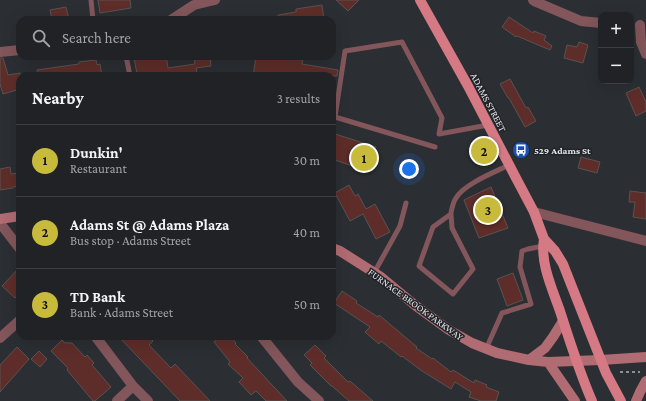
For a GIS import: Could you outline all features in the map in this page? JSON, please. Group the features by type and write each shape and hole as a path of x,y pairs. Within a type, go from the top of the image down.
{"main road":[{"name":"ADAMS STREET","path":"420,0 534,212 544,243 547,271 576,361 592,401"},
{"path":"0,219 16,217"},
{"name":"ADAMS STREET","path":"544,243 555,251 563,264 609,379 621,401"},
{"name":"FURNACE BROOK PARKWAY","path":"336,250 381,277 416,306 449,330 472,343 497,353 529,360 548,362 646,357"},
{"path":"529,360 545,348 563,321"},
{"path":"548,362 575,401"},
{"path":"636,401 644,377"}],"street":[{"path":"177,16 194,5 215,0"},
{"path":"532,0 581,21 598,22"},
{"path":"639,25 641,42 646,54"},
{"path":"0,52 16,50"},
{"path":"534,212 646,241"},
{"path":"0,223 16,244"},
{"path":"0,338 16,324"},
{"path":"98,340 133,386 137,388 148,401"},
{"path":"264,340 298,382 319,401"},
{"path":"117,401 133,386"}],"lane":[{"path":"91,0 93,16"},
{"path":"336,110 345,51 402,42 442,118 439,134 488,125"},
{"path":"127,60 129,72"},
{"path":"336,117 435,147"},
{"path":"451,214 433,226 419,266 453,294 473,269 452,228 451,214 456,198 464,189 509,165"},
{"path":"374,273 400,226 406,203"},
{"path":"486,348 502,313 531,304 520,267 522,251 544,243"}],"path":[{"path":"620,372 644,377"}],"building":[{"path":"98,0 130,0 131,8 100,13"},
{"path":"336,0 359,0 348,11"},
{"path":"322,5 323,16 278,16 296,12 296,9"},
{"path":"66,7 68,16 51,16 50,10"},
{"path":"509,17 533,33 534,31 546,36 544,40 552,46 550,50 517,36 516,37 502,27"},
{"path":"579,42 588,45 583,63 564,58 567,45 577,47"},
{"path":"0,58 3,58 8,75 16,74 16,90 3,94 0,84"},
{"path":"96,60 97,65 100,64 101,72 37,72 37,70 79,64 79,62"},
{"path":"134,60 167,60 168,68 195,64 194,60 210,60 211,66 196,68 197,72 137,72"},
{"path":"256,60 302,60 302,64 338,70 337,76 336,72 254,72"},
{"path":"510,79 526,108 528,107 536,121 525,127 500,84"},
{"path":"639,87 646,102 646,111 636,116 626,93"},
{"path":"336,134 376,147 367,171 336,160"},
{"path":"581,157 600,162 597,173 578,168"},
{"path":"10,167 11,174 16,173 16,187 0,190 0,169"},
{"path":"349,185 355,196 358,194 366,209 375,204 390,232 376,239 363,214 350,221 336,192"},
{"path":"491,187 508,228 479,238 464,200"},
{"path":"630,191 646,193 646,219 633,217 635,202 629,202"},
{"path":"16,271 15,298 2,286"},
{"path":"513,273 523,300 507,306 497,279"},
{"path":"342,291 357,301 356,303 378,317 379,315 417,347 416,348 432,359 433,358 451,372 453,370 474,383 475,380 487,385 486,387 499,392 496,401 481,401 469,397 471,392 455,382 451,389 422,371 402,356 401,357 381,341 379,344 365,332 370,327 336,304 336,300"},
{"path":"62,340 65,343 72,343 85,357 87,355 94,363 92,365 111,387 95,401 93,401 67,370 68,368 51,351"},
{"path":"122,340 152,340 153,341 149,345 171,368 175,364 210,401 180,401"},
{"path":"216,340 233,340 236,343 235,344 248,357 247,358 287,401 266,401 256,391 251,395 239,382 243,378 228,364 230,362 214,342"},
{"path":"315,345 326,356 324,358 348,382 350,381 373,401 349,401 331,386 310,365 312,363 304,355"},
{"path":"17,347 29,359 0,392 0,365"},
{"path":"39,351 47,359 40,367 31,359"}],"place":[{"name":"529 Adams St","path":"521,150"},
{"name":"Adams St @ Adams Plaza","path":"484,151"},
{"name":"Dunkin'","path":"364,158"},
{"name":"TD Bank","path":"488,210"}]}
